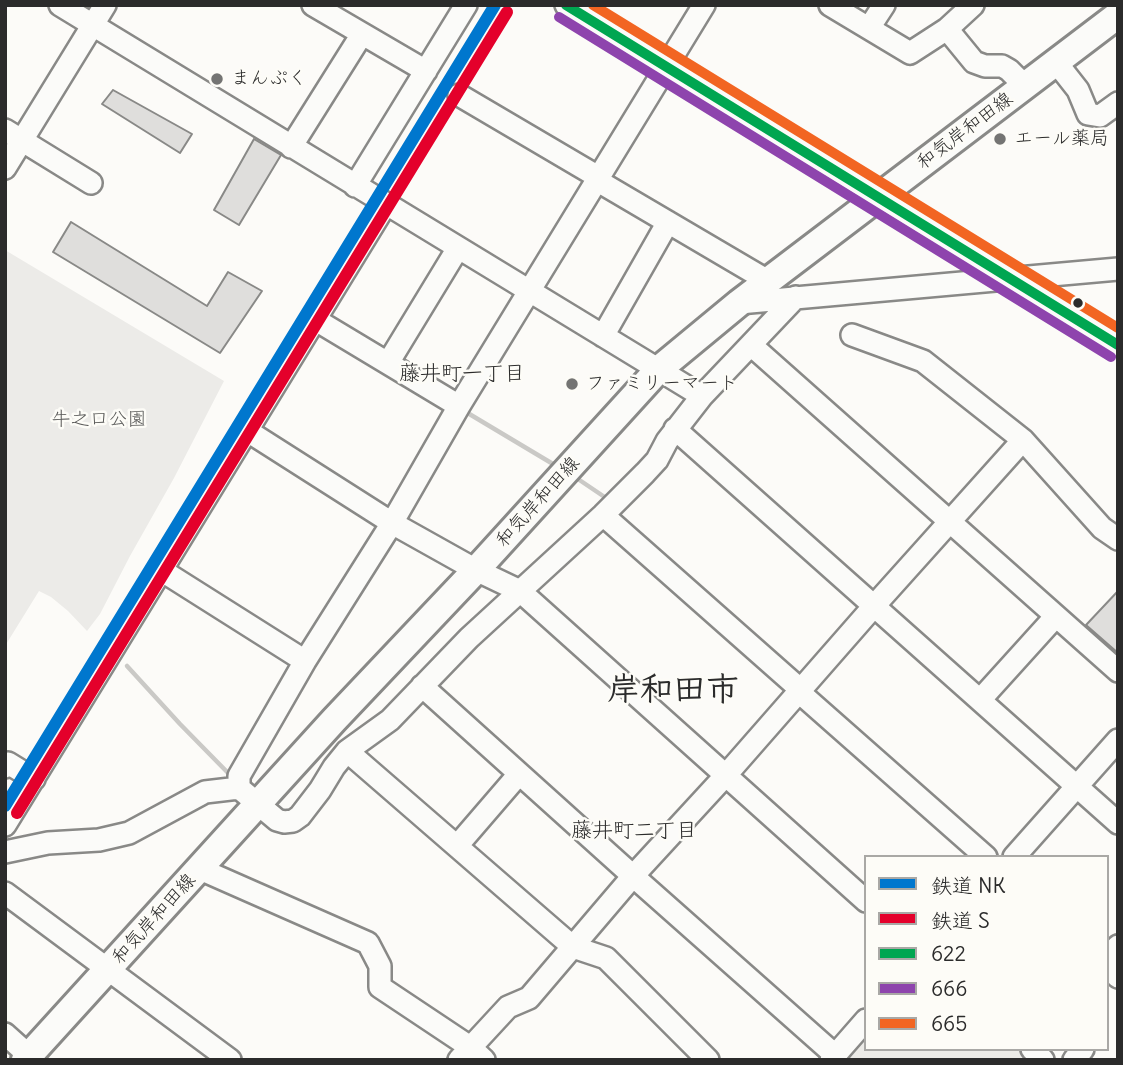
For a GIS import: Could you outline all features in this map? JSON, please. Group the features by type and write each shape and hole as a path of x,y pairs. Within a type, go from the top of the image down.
{"main road":[{"name":"和気岸和田線","path":"29,1058 200,869 248,796 343,710 476,570 659,370 739,303 1118,15"}],"street":[{"path":"60,5 702,396"},
{"path":"5,168 14,135 105,5"},
{"path":"313,5 426,71"},
{"path":"355,186 466,5"},
{"path":"566,5 1118,345"},
{"path":"704,5 305,661 239,776 248,796 277,820 293,821 300,816 347,751 390,720 468,638 603,515 657,460 667,441 702,396 796,297"},
{"path":"830,5 910,53 947,29 973,5"},
{"path":"869,29 884,5"},
{"path":"947,29 974,62 985,66 1002,66 1025,86"},
{"path":"291,147 362,34"},
{"path":"1056,62 1078,90 1088,114 1100,116 1118,103"},
{"path":"459,95 768,281"},
{"path":"14,135 91,183"},
{"path":"5,825 386,204"},
{"path":"603,336 668,222"},
{"path":"388,363 458,248"},
{"path":"739,303 1118,269"},
{"path":"316,320 459,406"},
{"path":"852,335 923,362 1023,440 1102,528 1118,539"},
{"path":"751,345 1118,671"},
{"path":"676,429 1118,823"},
{"path":"247,430 391,523 520,591 864,899"},
{"path":"200,869 368,943 380,966 380,987 471,1055 508,1007 528,998 633,876 1023,440"},
{"path":"603,515 984,855"},
{"path":"161,570 305,661"},
{"path":"980,700 1056,616"},
{"path":"422,687 833,1057 864,1022"},
{"path":"1016,855 1118,740"},
{"path":"347,751 573,947 606,958 708,1060"},
{"path":"5,767 8,763 34,779"},
{"path":"457,846 519,774"},
{"path":"5,852 48,843 99,840 130,833 205,792 248,796"},
{"path":"5,893 230,1060"},
{"path":"5,1034 29,1058"}],"shaded area":[{"path":"864,1038 864,1051 1022,1051 1032,1060 843,1060"}],"green space":[{"name":"牛之口公園","path":"5,250 224,381 100,614 87,631 68,611 39,591 5,646"}],"building":[{"path":"113,90 192,134 180,153 102,104"},
{"path":"254,139 281,155 239,225 214,210"},
{"path":"71,222 207,306 228,272 262,291 220,353 53,252"},
{"path":"1118,591 1118,653 1086,625"}],"waterway":[{"path":"466,412 558,467"},
{"path":"575,477 609,500"},
{"path":"127,666 232,777"},
{"path":"284,811 294,811"}],"rail line":[{"name":"NK","path":"5,806 495,5"},
{"name":"S","path":"17,813 507,12"}],"transit line":[{"name":"622","path":"566,5 1118,345"},
{"name":"665","path":"593,5 1118,328"},
{"name":"666","path":"559,17 1111,357"}],"place":[{"name":"まんぷく","path":"217,79"},
{"name":"エール薬局","path":"1000,139"},
{"name":"ファミリーマート","path":"572,384"}],"district":[{"name":"藤井町一丁目","path":"462,374"},
{"name":"岸和田市","path":"673,691"},
{"name":"藤井町二丁目","path":"634,831"}]}
